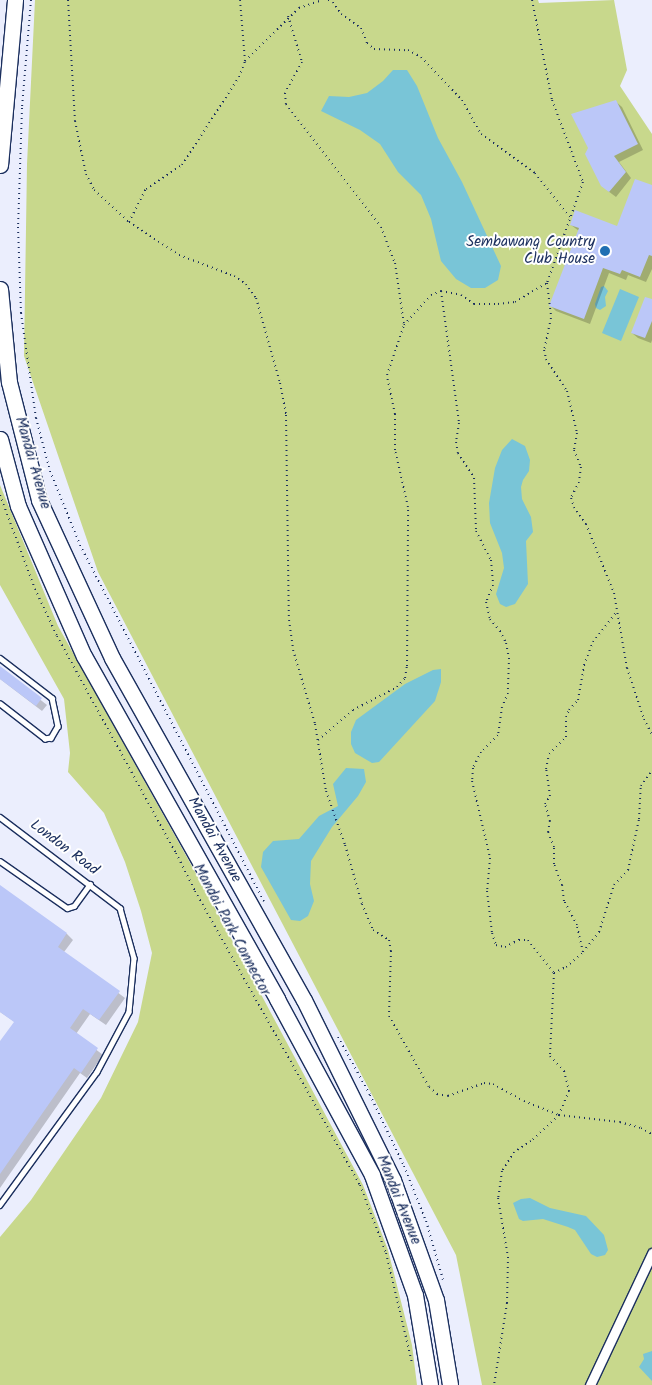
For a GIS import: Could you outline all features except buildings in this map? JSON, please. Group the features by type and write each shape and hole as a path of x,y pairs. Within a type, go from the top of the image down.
{"main road":[{"path":"0,165 15,0"},
{"name":"Mandai Avenue","path":"0,289 9,382 40,500 112,658 304,1000 393,1180 436,1300 450,1385"},
{"name":"Mandai Avenue","path":"0,439 18,506 84,656 272,991 372,1175 415,1295 430,1385"}],"street":[{"path":"590,1385 652,1253"}],"lane":[{"path":"0,658 52,698 58,726 51,738 44,739 0,704"},
{"name":"London Road","path":"0,817 112,900 120,908 124,916 134,958 129,1012 98,1072 0,1205"},
{"path":"0,861 68,908 74,906 90,884"}],"path":[{"path":"31,0 22,108 18,227 21,313 38,427 50,470 80,545 267,907"},
{"path":"68,0 75,121 86,174 94,190 129,222 179,255 234,276 246,284 256,298 280,383 286,415 289,620 293,650 318,740 326,791 346,844 368,920 373,930 388,940 391,951 389,1016 429,1087 436,1094 448,1096 484,1083 492,1084 524,1101 558,1115 620,1122 641,1128 652,1134"},
{"path":"240,0 245,61"},
{"path":"129,222 146,189 182,165 239,77 245,61 288,16 299,8 322,0"},
{"path":"328,0 333,2 340,14 361,28 367,43 374,49 408,50 421,56 462,100 481,134 535,173 570,218"},
{"path":"532,0 552,100 583,182 548,283 550,318 544,350 546,359 568,391 577,433 574,450 581,467 579,482 571,498 574,507 586,524 614,593 627,668 644,719 652,735"},
{"path":"288,16 302,62 285,93 286,104 381,227 394,263 404,324"},
{"path":"318,740 352,710 398,687 404,678 407,666 408,507 395,450 395,414 388,391 387,375 404,324 431,295 441,291 461,295 474,304 498,304 516,302 548,283"},
{"path":"441,291 459,423 456,442 458,453 474,478 476,531 492,560 493,585 486,602 490,619 506,643 508,658 508,694 502,707 498,735 481,752 473,768 472,781 490,858 487,891 492,933 496,945 505,947 519,940 528,940 554,973 550,1056 564,1071 569,1091 558,1115 531,1141 514,1152 502,1171 498,1198 508,1256 507,1303 494,1385"},
{"name":"Mandai Park Connector","path":"0,495 35,588 61,644 195,891 360,1185 386,1253 413,1367"},
{"path":"583,952 577,926 564,901 562,885 554,864 554,847 548,832 550,822 545,804 550,796 546,769 549,754 566,738 566,717 578,700 584,665 593,642 617,611"},
{"path":"554,973 566,967 583,952 599,932 614,886 628,870 639,819 641,786 652,771"},
{"path":"337,1036 370,1095 404,1166 426,1221 445,1286"}],"green space":[{"path":"35,0 538,0 539,3 614,0 627,70 620,86 652,134 652,1385 482,1385 456,1255 98,572 24,356 27,164"},
{"path":"0,485 58,626 203,886 363,1185 388,1250 412,1345 417,1385 0,1385 0,1237 31,1200 101,1098 138,1022 152,953 125,862 104,813 68,772 70,753 64,699 0,585"}],"water":[{"path":"393,70 407,70 417,86 438,138 462,182 501,266 498,280 485,288 471,288 456,279 441,261 431,219 421,195 398,172 380,144 360,130 321,111 329,96 349,97 367,93 383,81"},
{"path":"604,286 608,291 605,297 606,306 600,310 596,308 595,304 601,287"},
{"path":"620,289 639,297 621,341 602,333"},
{"path":"512,439 525,446 530,460 529,471 521,487 522,499 531,517 533,532 526,541 528,584 515,604 506,607 500,604 496,594 504,568 502,553 490,523 489,503 495,468 502,450"},
{"path":"441,669 441,682 435,701 379,762 372,763 355,753 351,744 351,732 356,720 405,684 433,670"},
{"path":"346,768 364,769 366,782 358,796 332,827 311,861 310,884 314,901 308,916 300,921 291,920 261,867 263,852 273,841 299,839 319,816 338,806 333,784"},
{"path":"530,1198 550,1208 586,1216 604,1235 608,1250 605,1255 597,1257 591,1254 575,1230 568,1227 543,1219 523,1221 519,1219 513,1203 521,1199"},
{"path":"652,1351 652,1381 639,1367 644,1359 643,1354"}],"place":[{"name":"Sembawang Country Club House","path":"605,251"}]}
